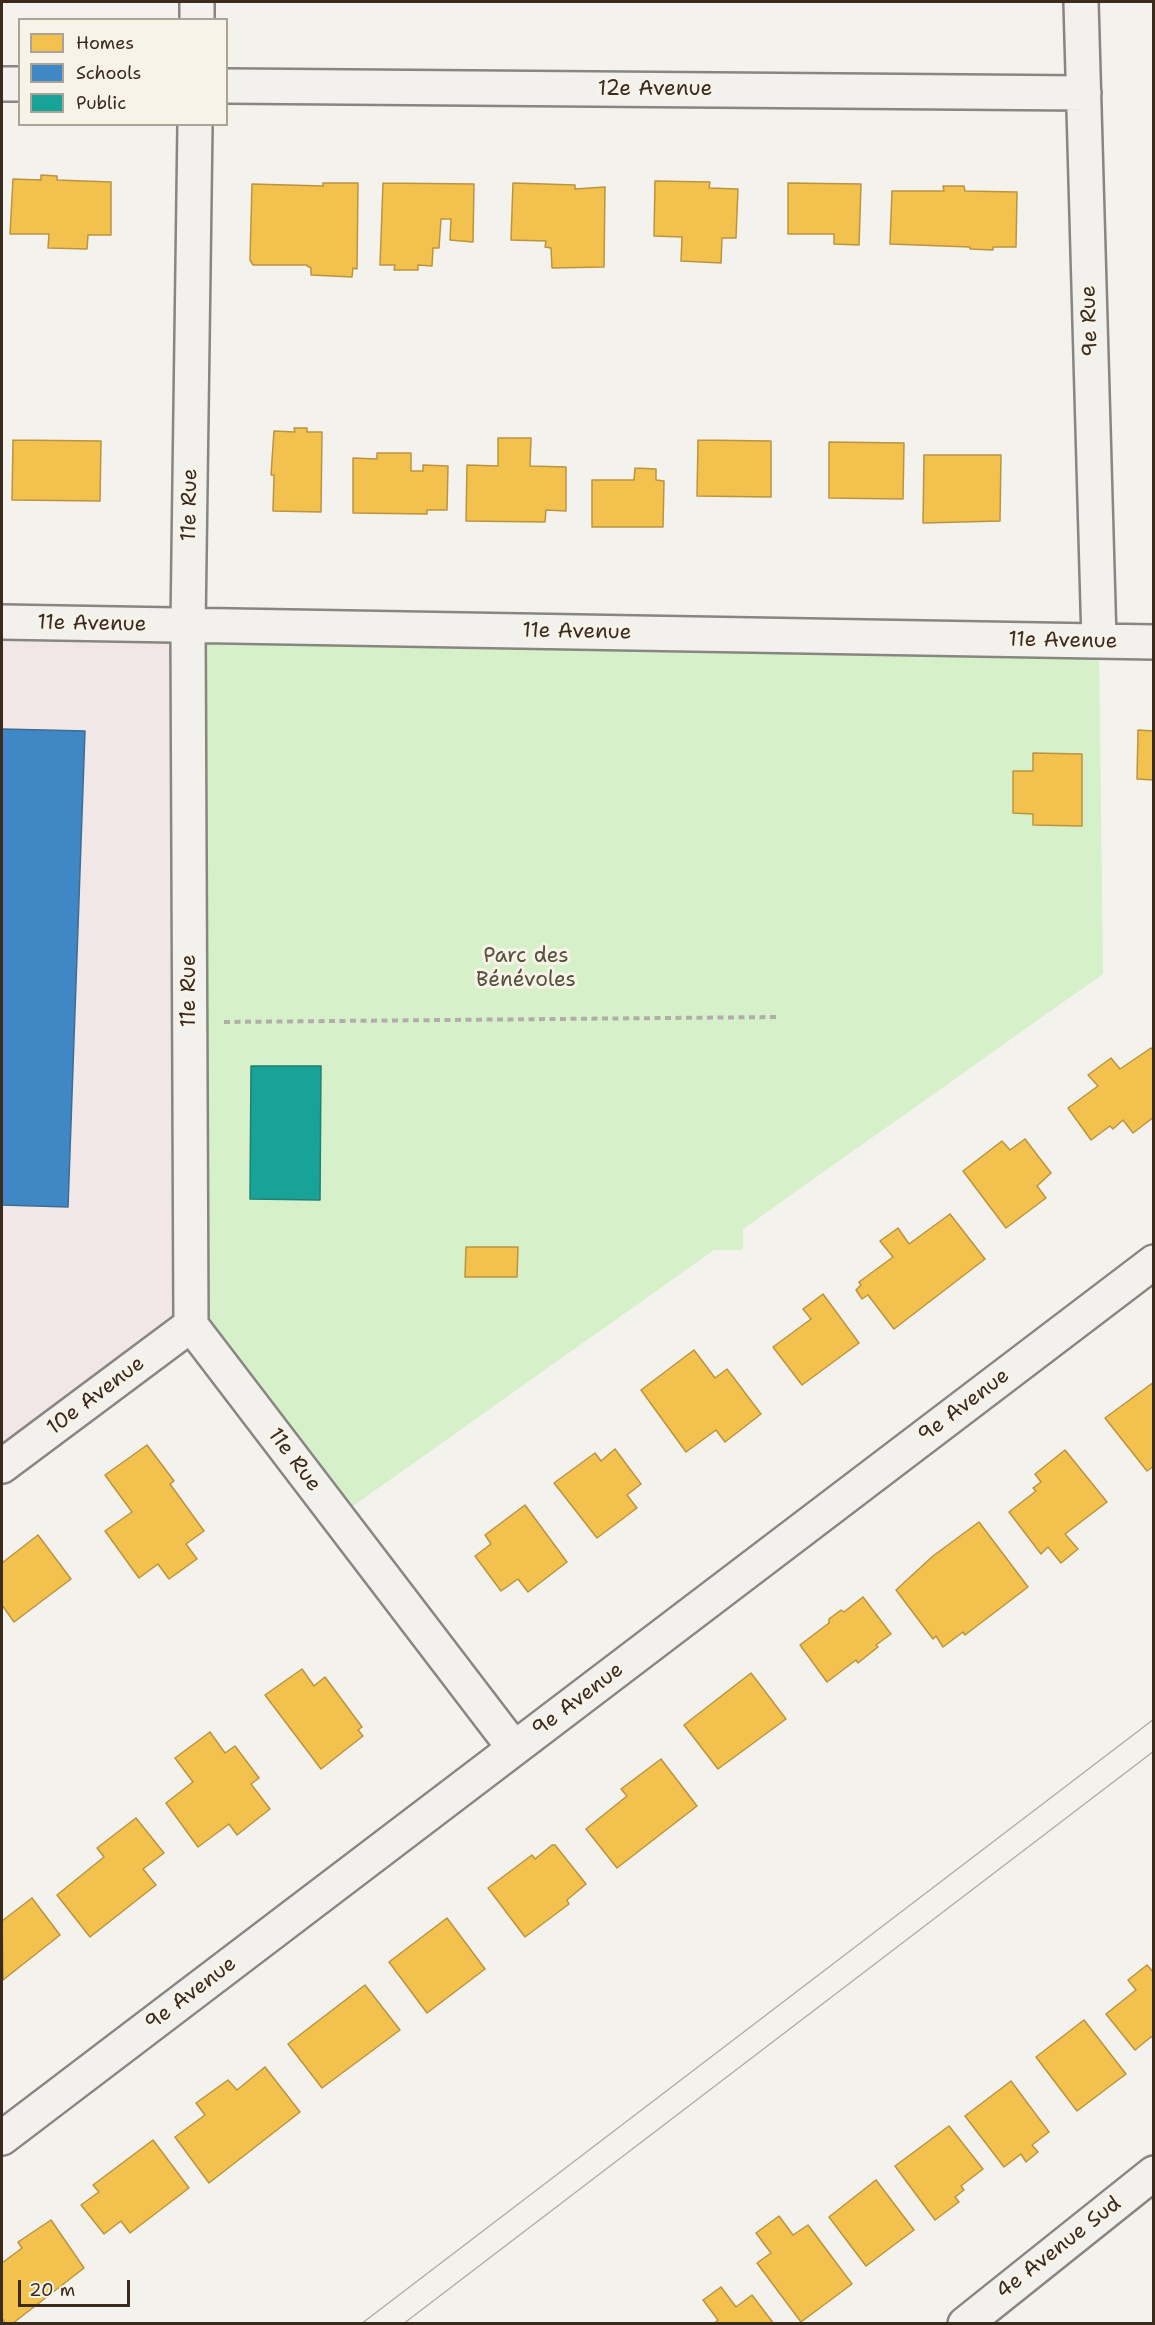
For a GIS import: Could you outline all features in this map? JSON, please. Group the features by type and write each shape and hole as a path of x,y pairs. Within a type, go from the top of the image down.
{"street":[{"path":"197,2 197,18"},
{"name":"9e Rue","path":"1081,2 1100,641"},
{"path":"2,84 18,84"},
{"name":"12e Avenue","path":"228,86 1084,93"},
{"name":"11e Rue","path":"195,126 188,626 191,1325 514,1748"},
{"name":"11e Avenue","path":"2,622 1154,642"},
{"name":"9e Avenue","path":"2,2138 1154,1262"},
{"name":"10e Avenue","path":"2,1466 191,1325"},
{"name":"4e Avenue Sud","path":"965,2324 1154,2174"}],"path":[{"path":"190,1022 776,1017"}],"shaded area":[{"path":"2,622 188,626 191,1325 2,1466"}],"green space":[{"name":"Parc des Bénévoles","path":"188,626 1099,641 1103,974 743,1229 743,1250 714,1250 346,1511 191,1325"}],"building: Homes":[{"path":"41,175 57,176 57,180 111,182 111,235 88,235 87,249 48,248 49,234 10,234 13,179 41,180"},
{"path":"655,181 710,182 709,188 738,189 736,238 722,238 721,263 681,261 682,237 654,236"},
{"path":"323,183 358,183 357,269 353,268 352,277 311,275 311,268 306,265 253,265 250,260 252,184 323,186"},
{"path":"383,183 474,184 473,242 450,240 451,219 441,219 439,248 433,248 432,266 418,265 418,270 394,270 395,265 380,265"},
{"path":"513,183 575,185 575,189 605,187 604,267 552,268 551,248 545,247 546,241 511,240"},
{"path":"788,183 861,184 859,245 834,244 834,234 788,234"},
{"path":"943,186 964,186 965,191 1017,192 1016,247 993,247 993,250 890,244 892,191 944,191"},
{"path":"294,428 307,428 307,432 322,432 321,512 273,511 274,475 271,475 274,431 295,432"},
{"path":"498,438 531,438 530,466 566,467 566,511 546,510 545,522 466,521 467,465 498,466"},
{"path":"13,440 101,441 100,501 12,500"},
{"path":"698,440 771,441 771,497 697,496"},
{"path":"829,442 904,443 903,499 829,498"},
{"path":"377,453 411,453 411,471 423,471 423,465 448,466 447,510 427,510 427,514 353,513 353,458 377,459"},
{"path":"924,455 1001,455 1000,521 923,523"},
{"path":"635,468 656,469 656,480 664,481 663,527 592,527 592,480 634,480"},
{"path":"1138,730 1154,731 1154,780 1137,779"},
{"path":"1033,753 1082,754 1082,826 1033,825 1033,814 1013,813 1013,771 1033,771"},
{"path":"1151,1048 1154,1051 1154,1117 1133,1133 1123,1120 1113,1129 1110,1126 1091,1140 1068,1108 1098,1086 1088,1075 1111,1058 1120,1069"},
{"path":"1025,1139 1051,1173 1037,1186 1046,1198 1006,1228 963,1171 1002,1141 1010,1150"},
{"path":"950,1214 985,1259 894,1329 868,1295 862,1299 856,1290 861,1285 859,1282 893,1257 880,1241 898,1228 909,1244"},
{"path":"466,1247 518,1247 517,1277 465,1277"},
{"path":"823,1294 859,1343 802,1385 773,1347 811,1319 803,1309"},
{"path":"694,1350 715,1378 727,1369 761,1414 725,1442 716,1430 686,1452 641,1390"},
{"path":"1154,1382 1154,1466 1147,1471 1105,1418"},
{"path":"147,1445 174,1481 170,1484 204,1531 186,1544 197,1559 169,1579 158,1564 139,1578 105,1531 132,1512 105,1475"},
{"path":"615,1449 641,1484 627,1495 637,1508 597,1538 554,1483 595,1453 601,1461"},
{"path":"1065,1450 1107,1502 1065,1534 1078,1549 1061,1563 1048,1547 1041,1554 1009,1512 1036,1491 1033,1488 1041,1482 1035,1474"},
{"path":"525,1505 567,1562 528,1592 518,1579 501,1591 475,1556 491,1544 485,1535"},
{"path":"979,1522 1028,1587 965,1635 963,1632 943,1647 936,1636 933,1639 896,1590 933,1556"},
{"path":"38,1535 71,1579 14,1622 2,1605 2,1563"},
{"path":"863,1597 891,1634 858,1663 856,1660 827,1682 800,1645 829,1623 829,1619 841,1610 844,1612"},
{"path":"302,1669 314,1686 325,1677 362,1727 358,1730 363,1736 321,1769 265,1695"},
{"path":"751,1673 786,1719 718,1769 684,1725"},
{"path":"210,1732 225,1753 235,1746 259,1778 251,1784 270,1809 237,1835 229,1824 198,1847 166,1803 193,1782 175,1758"},
{"path":"661,1759 697,1806 617,1868 586,1829 627,1796 621,1789"},
{"path":"136,1818 164,1853 143,1869 156,1885 90,1937 57,1895 104,1857 97,1848"},
{"path":"555,1845 586,1884 567,1900 569,1904 525,1937 488,1888 532,1855 535,1859"},
{"path":"32,1898 60,1935 3,1980 2,1921"},
{"path":"447,1918 485,1969 427,2013 389,1962"},
{"path":"1147,1965 1154,1973 1154,2038 1151,2037 1135,2050 1106,2014 1136,1990 1128,1980"},
{"path":"365,1985 400,2030 322,2088 288,2044"},
{"path":"1084,2020 1126,2074 1077,2111 1036,2057"},
{"path":"265,2067 300,2112 209,2183 175,2137 205,2115 196,2103 228,2080 237,2090"},
{"path":"1011,2081 1049,2132 1032,2145 1038,2152 1026,2162 1021,2154 1004,2167 965,2116"},
{"path":"949,2126 983,2169 961,2186 964,2190 955,2197 959,2202 935,2220 895,2166"},
{"path":"153,2140 189,2188 130,2233 121,2221 104,2234 81,2205 99,2192 93,2185"},
{"path":"876,2180 914,2230 866,2266 829,2217"},
{"path":"779,2216 793,2235 808,2225 852,2284 801,2322 757,2263 771,2253 756,2233"},
{"path":"51,2220 84,2268 12,2324 6,2324 2,2318 2,2263 22,2248 18,2242"},
{"path":"721,2287 736,2307 752,2295 774,2324 714,2324 718,2320 703,2300"}],"building: Schools":[{"path":"2,729 85,731 68,1207 2,1205"}],"building: Public":[{"path":"251,1066 321,1066 320,1200 250,1199"}],"tram line":[{"path":"361,2324 1154,1719"},
{"path":"403,2324 1154,1751"}]}
